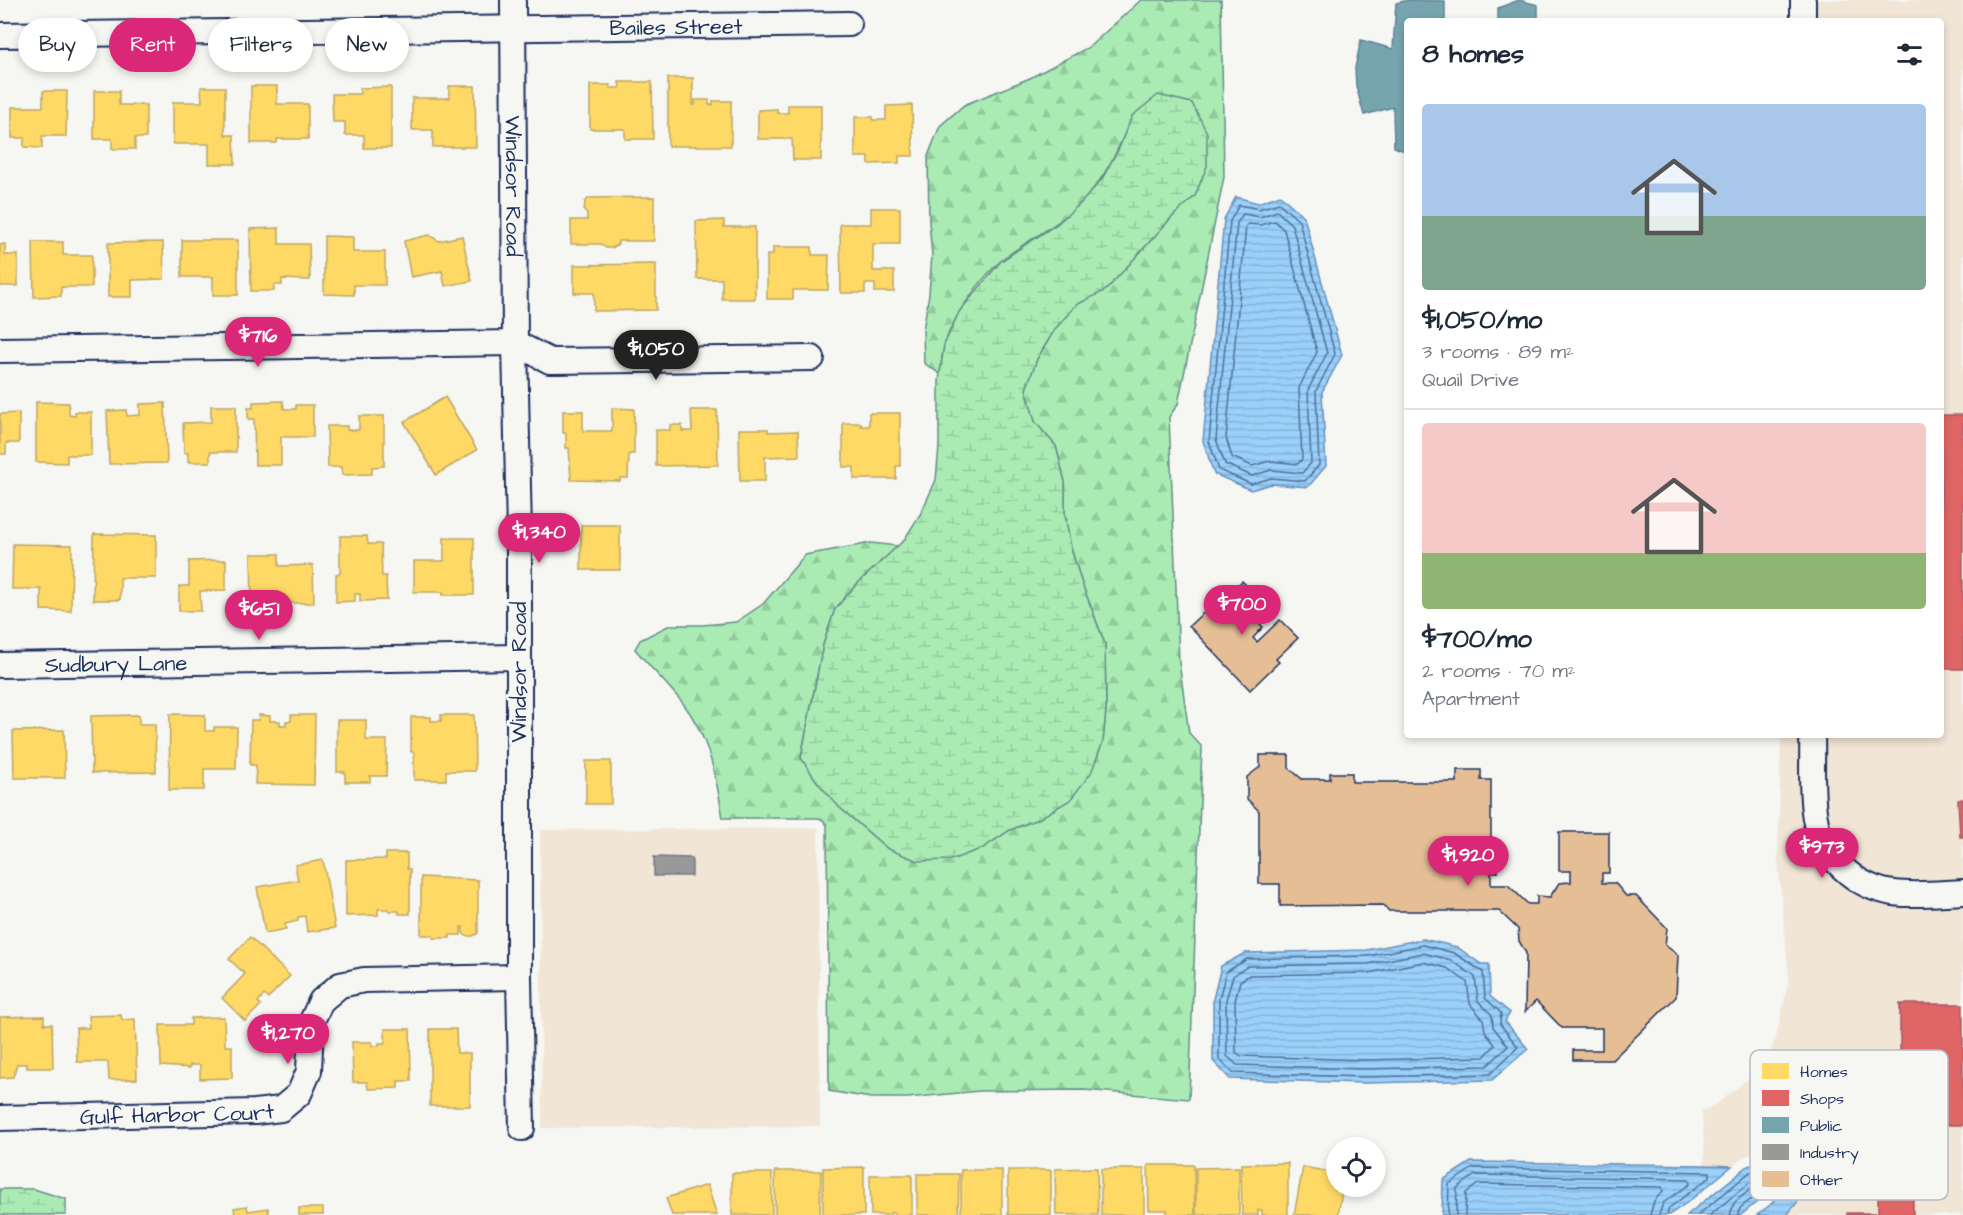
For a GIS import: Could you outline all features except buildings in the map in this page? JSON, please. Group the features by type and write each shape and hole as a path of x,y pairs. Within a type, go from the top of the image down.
{"street":[{"name":"Windsor Road","path":"513,0 522,1128"},
{"path":"1803,0 1803,18"},
{"name":"Bailes Street","path":"0,35 849,24"},
{"path":"0,350 515,343 550,361 812,358"},
{"name":"Sudbury Lane","path":"0,665 518,657"},
{"path":"1812,738 1815,819 1822,841 1837,864 1862,882 1892,893 1963,892"},
{"name":"Gulf Harbor Court","path":"0,1118 255,1112 281,1109 299,1094 309,1071 310,1023 321,1001 340,985 364,980 519,977"}],"shaded area":[{"path":"1814,0 1963,0 1963,1215 1787,1215 1799,1200 1948,1200 1948,1050 1771,1050 1776,1038 1789,979 1778,862 1781,738 1944,738 1944,18 1814,18"},
{"path":"818,828 820,1126 542,1128 540,830"},
{"path":"1750,1077 1750,1155 1732,1166 1705,1165 1702,1112 1718,1103"}],"green space":[{"path":"1141,0 1221,0 1224,177 1178,404 1169,417 1179,662 1189,733 1202,747 1189,1099 1084,1090 979,1091 907,1098 871,1098 829,1091 827,825 818,818 723,818 710,757 699,729 682,702 635,649 640,640 670,625 736,622 763,604 805,555 871,543 898,546 856,585 835,610 823,645 801,757 839,807 888,849 983,848 1010,830 1040,818 1103,742 1106,710 1105,644 1071,548 1065,515 1065,482 1056,446 1035,422 1026,389 1037,359 1055,329 1076,305 1106,290 1171,218 1195,196 1132,116 1111,162 1098,183 1081,203 1063,219 1003,259 977,287 948,335 943,349 940,374 924,363 923,330 932,255 928,156 940,126 964,105 1030,78 1089,47"},
{"path":"1158,95 1192,103 1207,133 1207,166 1195,196 1171,218 1106,290 1076,305 1055,329 1037,359 1026,389 1035,422 1056,446 1065,482 1065,515 1071,548 1105,644 1106,710 1103,742 1091,773 1070,800 1040,818 1010,830 983,848 951,860 918,861 888,849 839,807 818,783 801,758 823,645 835,609 856,585 904,540 921,513 936,480 939,447 939,381 944,345 959,312 1001,261 1057,224 1081,203 1102,179 1120,146 1132,116"},
{"path":"0,1189 34,1189 66,1199 66,1215 0,1215"}],"water":[{"path":"1280,195 1304,217 1342,355 1322,392 1326,466 1308,487 1271,484 1251,490 1214,474 1203,441 1224,219 1236,197 1258,203"},
{"path":"1423,939 1457,947 1481,964 1489,964 1490,996 1510,1013 1505,1021 1528,1049 1492,1080 1365,1083 1230,1079 1213,1061 1213,999 1221,966 1245,953 1367,950"},
{"path":"1471,1162 1732,1166 1669,1215 1442,1215 1443,1180"},
{"path":"1750,1165 1750,1200 1759,1200 1741,1215 1687,1215"},
{"path":"1775,1200 1799,1200 1787,1215 1757,1215"}]}
